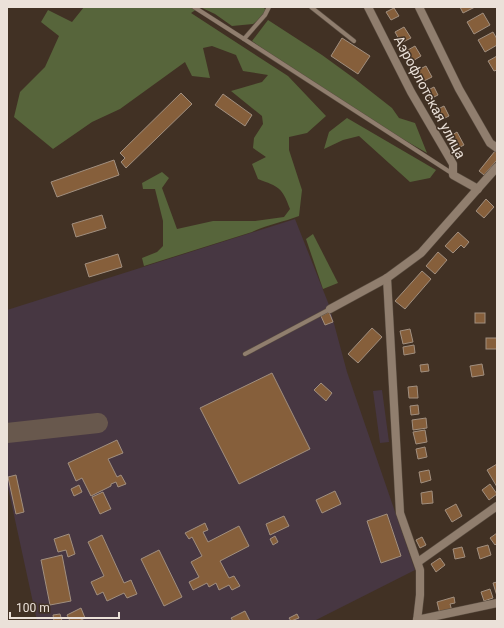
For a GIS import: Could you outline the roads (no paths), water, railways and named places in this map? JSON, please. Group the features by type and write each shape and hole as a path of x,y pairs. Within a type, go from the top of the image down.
{"street":[{"name":"Аэрофлотская улица","path":"368,7 411,92 453,164 453,174 478,189"},
{"path":"419,7 459,89 490,143 497,148"},
{"path":"330,309 387,278 421,253 497,167"},
{"path":"387,278 400,513 420,570 420,595 417,621 497,603"},
{"path":"418,562 497,506"}],"lane":[{"path":"194,7 453,174"},
{"path":"244,39 265,15 269,7"},
{"path":"311,7 354,41"},
{"path":"245,354 330,309"}]}
